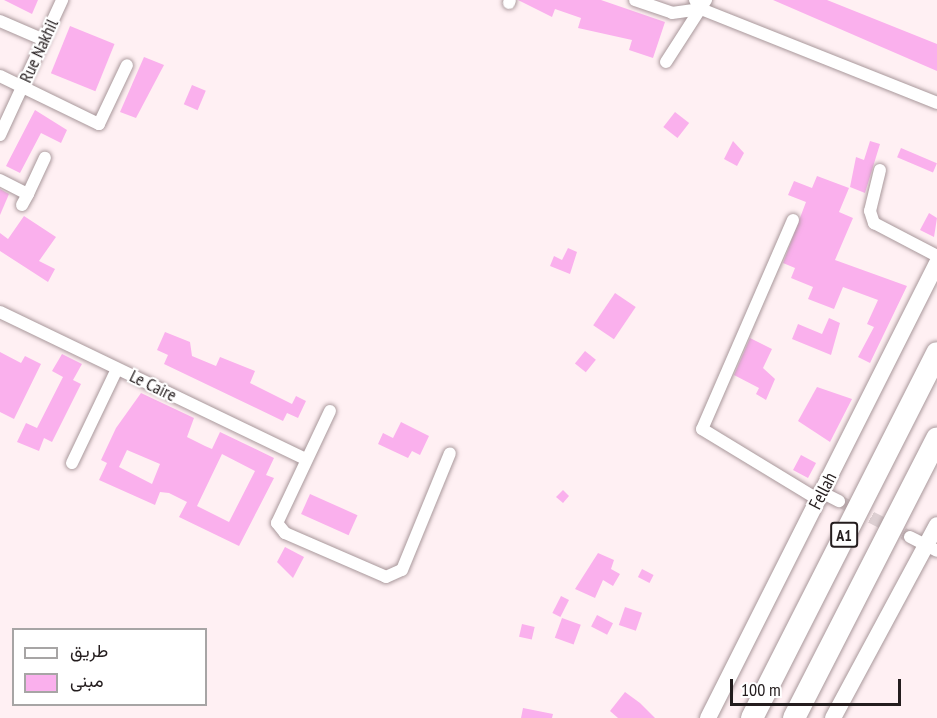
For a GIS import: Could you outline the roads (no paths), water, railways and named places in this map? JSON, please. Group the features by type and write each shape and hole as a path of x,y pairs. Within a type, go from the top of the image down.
{"highway":[{"name":"A1","path":"752,718 937,353"},
{"name":"A1","path":"794,718 937,438"}],"street":[{"name":"Rue Nakhil","path":"0,135 62,0"},
{"path":"635,0 672,13 701,3 937,103"},
{"path":"666,62 701,3"},
{"path":"0,21 44,40"},
{"path":"0,75 99,123 127,66"},
{"path":"0,180 25,200 45,158"},
{"path":"880,170 870,211 874,223 937,256"},
{"path":"793,220 702,429 821,497 839,501"},
{"name":"Fellah","path":"708,718 937,263"},
{"name":"Le Caire","path":"0,312 306,459"},
{"path":"72,463 117,369"},
{"path":"330,411 279,513 280,528 387,577 402,570 450,453"},
{"path":"833,718 932,548 937,525"},
{"path":"910,537 932,548"}],"tunnel":[{"path":"839,501 910,537"}]}
